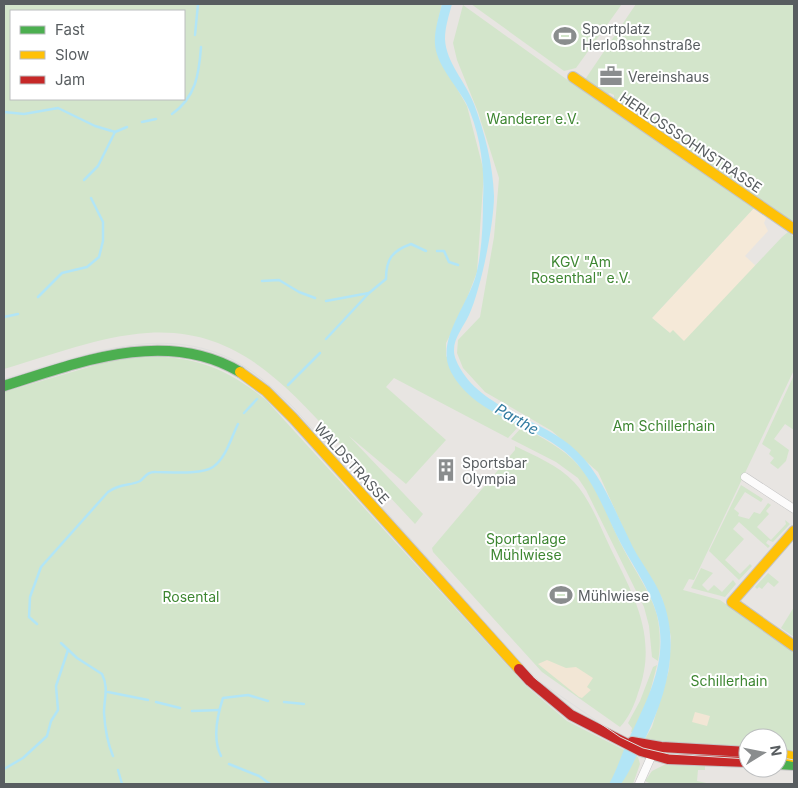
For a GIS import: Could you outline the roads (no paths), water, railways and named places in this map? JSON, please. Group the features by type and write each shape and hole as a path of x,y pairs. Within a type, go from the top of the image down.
{"main road":[{"name":"HERLOSSSOHNSTRASSE","path":"573,77 794,229"},
{"name":"WALDSTRASSE","path":"4,386 104,356 145,349 201,355 236,369 271,395 530,681 571,715 623,741 643,748 652,755 668,759 738,762"},
{"path":"794,531 732,602 794,646"},
{"path":"643,748 738,752"}],"street":[{"path":"745,477 794,509"},
{"path":"639,784 652,755"}],"water":[{"name":"Parthe","path":"442,4 452,4 447,21 446,48 474,104 482,126 488,149 494,196 492,223 486,256 474,304 455,342 454,354 456,360 465,376 477,389 491,400 556,435 570,445 589,465 604,489 633,547 659,590 668,616 670,653 668,671 659,707 631,768 621,784 609,784 647,699 658,667 660,633 653,604 588,479 573,459 550,441 488,409 473,399 461,387 451,372 447,360 447,347 450,335 477,271 482,236 483,188 481,150 471,114 436,52 435,34"}],"waterway":[{"path":"195,35 198,4"},
{"path":"172,114 186,100 195,84 201,47"},
{"path":"4,112 24,114 58,108 95,126 115,132"},
{"path":"142,122 156,119"},
{"path":"84,180 98,166 115,132 127,127"},
{"path":"38,297 62,273 87,267 99,257 103,241 103,222 91,198"},
{"path":"326,339 369,293 386,279 387,266 395,253 411,244 426,251"},
{"path":"437,251 444,251 449,262 458,265"},
{"path":"262,281 279,280 299,292 315,298"},
{"path":"326,301 369,293"},
{"path":"4,317 18,314"},
{"path":"288,385 320,353"},
{"path":"244,413 257,399"},
{"path":"37,624 29,617 30,597 41,567 108,492 117,487 140,481 151,472 177,473 208,470 218,463 225,453 238,424"},
{"path":"61,643 77,658 102,674 106,689 104,713 106,730 113,756"},
{"path":"4,769 23,758 47,736 51,721 58,710 56,686 68,650"},
{"path":"108,692 148,700"},
{"path":"221,756 216,734 217,720 223,698 248,695 268,701"},
{"path":"156,702 180,708"},
{"path":"284,702 304,704"},
{"path":"192,711 219,710"},
{"path":"229,764 259,776 270,784"},
{"path":"118,770 122,784"}],"tram line":[{"path":"4,379 91,353 120,347 150,344 179,344 208,350 237,362 260,377 294,408 536,679 620,737 643,748 669,754 738,758"},
{"path":"788,759 794,760"}],"place":[{"name":"Sportplatz Herloßsohnstraße","path":"565,36"},
{"name":"Vereinshaus","path":"611,76"},
{"name":"Sportsbar Olympia","path":"446,470"},
{"name":"Mühlwiese","path":"561,595"}],"park label":[{"name":"Wanderer e.V.","path":"533,118"},
{"name":"KGV \"Am Rosenthal\" e.V.","path":"581,270"},
{"name":"Am Schillerhain","path":"664,425"},
{"name":"Sportanlage Mühlwiese","path":"526,546"},
{"name":"Rosental","path":"191,596"},
{"name":"Schillerhain","path":"729,680"}]}
